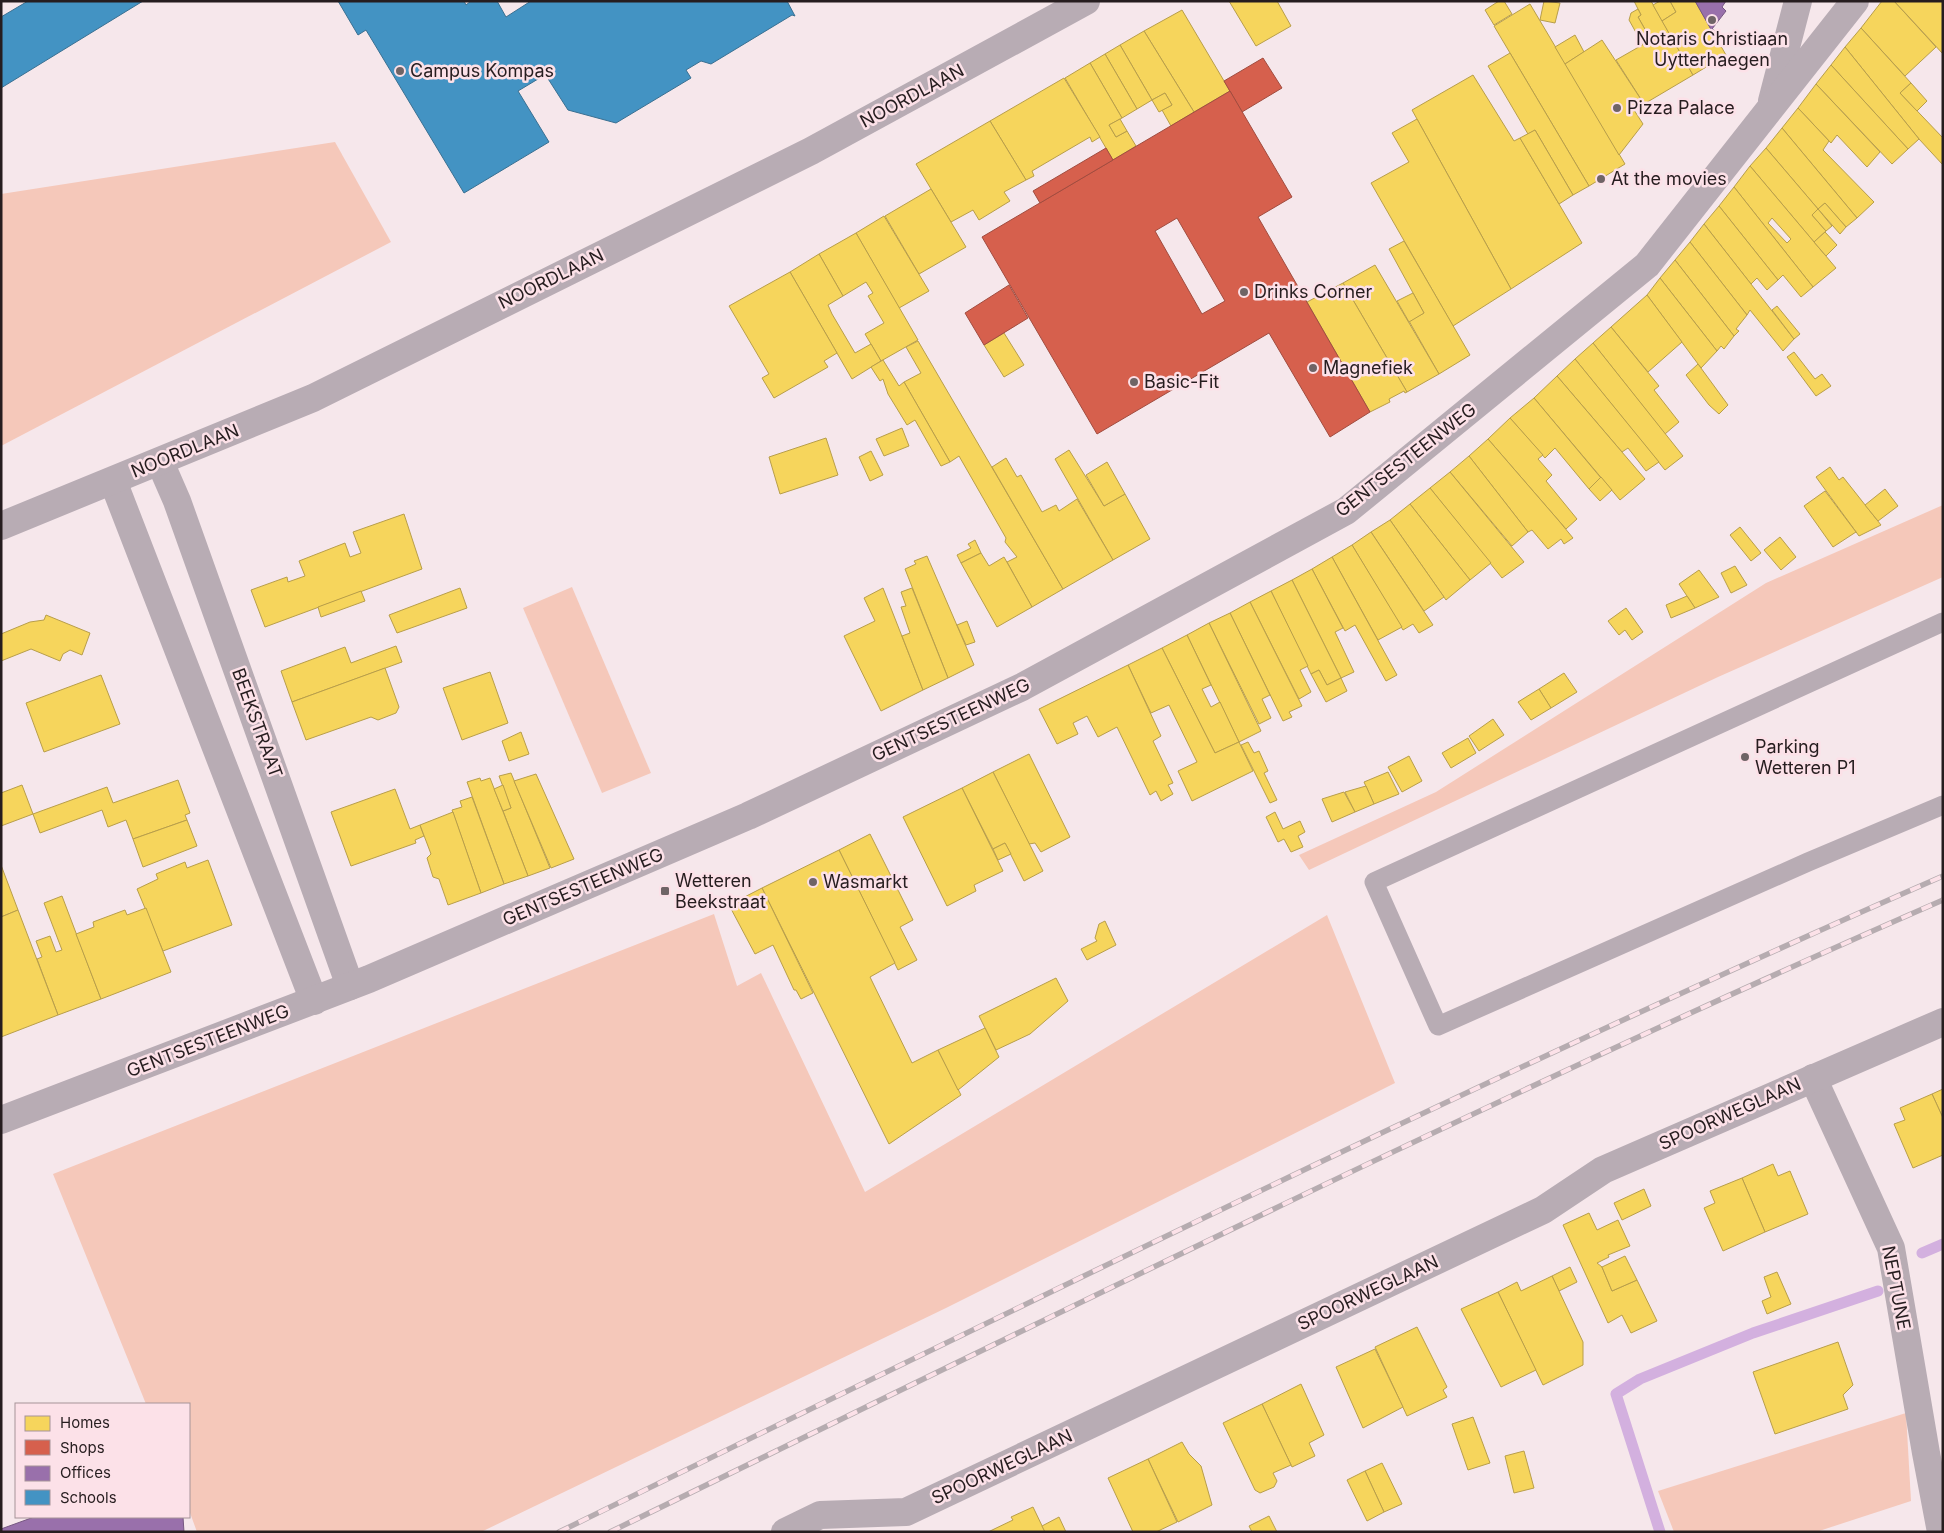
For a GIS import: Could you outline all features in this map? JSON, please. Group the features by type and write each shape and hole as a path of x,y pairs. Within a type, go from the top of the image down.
{"street":[{"name":"NOORDLAAN","path":"1,526 313,398 811,151 1086,1"},
{"name":"GENTSESTEENWEG","path":"1769,112 1798,1"},
{"name":"GENTSESTEENWEG","path":"1,1120 314,1001 748,816 1022,687 1346,511 1647,265 1855,1"},
{"name":"BEEKSTRAAT","path":"160,462 177,501 350,986"},
{"path":"113,481 314,1001"},
{"name":"SPOORWEGLAAN","path":"785,1532 820,1515 906,1512 1544,1210 1603,1170 1943,1022"},
{"name":"NEPTUNE","path":"1813,1078 1891,1248 1934,1450 1941,1532"}],"lane":[{"path":"1943,622 1374,882 1438,1026 1808,862 1943,805"}],"shaded area":[{"path":"335,142 391,242 1,446 1,194"},
{"path":"1943,505 1943,577 1718,677 1309,870 1299,855 1436,792 1766,583"},
{"path":"572,587 651,773 602,793 523,608"},
{"path":"714,914 737,986 761,973 865,1192 1327,915 1395,1083 946,1308 481,1532 197,1532 190,1513 190,1403 146,1403 53,1174"},
{"path":"1906,1413 1911,1501 1816,1532 1674,1532 1658,1491"}],"building: Homes":[{"path":"1229,1 1277,1 1291,26 1256,46"},
{"path":"1499,1 1504,1 1512,14 1494,25 1485,10"},
{"path":"1544,1 1560,3 1555,23 1540,20"},
{"path":"1634,1 1651,1 1693,75 1644,104 1616,60 1651,40 1638,17 1641,15"},
{"path":"1660,1 1670,1 1676,12 1662,21 1653,5"},
{"path":"1670,1 1695,1 1726,55 1693,75 1662,21 1676,12"},
{"path":"1882,1 1894,1 1936,47 1905,76 1861,28"},
{"path":"1894,1 1943,1 1943,54 1908,16"},
{"path":"1530,4 1625,164 1589,186 1494,26"},
{"path":"1638,9 1641,15 1638,17 1651,40 1643,45 1629,20 1631,13"},
{"path":"1182,10 1230,91 1194,112 1144,31"},
{"path":"1861,28 1911,83 1900,93 1943,138 1943,165 1919,139 1845,47"},
{"path":"1144,31 1194,112 1171,126 1162,110 1172,105 1165,93 1152,100 1120,45"},
{"path":"1575,35 1584,52 1565,64 1555,47"},
{"path":"1602,40 1644,104 1634,110 1643,124 1619,155 1565,64"},
{"path":"1120,45 1152,100 1137,109 1105,54"},
{"path":"1845,47 1919,139 1908,149 1831,65"},
{"path":"1510,53 1589,186 1573,195 1535,130 1528,134 1488,66"},
{"path":"1105,54 1137,109 1122,118 1090,63"},
{"path":"1090,63 1122,118 1109,125 1116,137 1127,131 1136,146 1113,160 1065,78"},
{"path":"1831,65 1908,149 1892,164 1816,84"},
{"path":"1473,75 1514,141 1520,138 1582,243 1511,289 1412,110"},
{"path":"1064,78 1100,137 1092,142 1090,137 1032,171 1034,176 1026,180 990,121"},
{"path":"1911,83 1927,101 1917,111 1900,93"},
{"path":"1816,84 1880,152 1867,167 1837,135 1831,143 1798,108"},
{"path":"1165,93 1172,105 1159,112 1152,100"},
{"path":"1798,108 1829,141 1823,150 1874,202 1857,218 1782,128"},
{"path":"1120,119 1127,131 1116,137 1109,125"},
{"path":"1417,119 1511,289 1453,326 1371,183 1409,162 1392,133"},
{"path":"990,121 1026,180 1004,192 1010,201 979,220 973,210 951,222 916,164"},
{"path":"1782,128 1857,218 1846,227 1825,203 1818,209 1766,148"},
{"path":"1535,130 1573,195 1559,204 1520,138"},
{"path":"1766,148 1818,209 1812,215 1826,231 1814,242 1750,166"},
{"path":"1750,166 1836,268 1813,287 1734,187","holes":["1772,218 1791,239 1787,243 1768,223"]},
{"path":"1734,187 1813,287 1801,297 1783,275 1778,280 1719,206"},
{"path":"931,189 966,247 919,274 885,216"},
{"path":"1825,203 1846,227 1840,234 1818,209"},
{"path":"1719,206 1778,280 1767,290 1757,278 1751,284 1704,224"},
{"path":"1818,209 1832,226 1826,231 1812,215"},
{"path":"884,216 929,291 899,308 856,233"},
{"path":"1704,224 1794,339 1783,351 1750,310 1747,315 1690,242"},
{"path":"1825,232 1837,245 1826,256 1814,242"},
{"path":"856,233 918,340 881,361 865,334 884,323 868,296 873,293 866,282 843,296 819,254"},
{"path":"1404,241 1470,355 1439,374 1409,321 1424,313 1389,249"},
{"path":"1690,242 1747,315 1736,329 1739,331 1734,336 1675,260"},
{"path":"819,254 843,296 828,305 832,314 855,353 871,344 881,361 852,379 790,272"},
{"path":"1675,260 1734,336 1724,349 1721,346 1717,351 1660,278"},
{"path":"1375,265 1439,374 1407,392 1343,283"},
{"path":"790,272 837,353 824,361 828,367 774,398 762,378 769,374 729,306"},
{"path":"1660,278 1717,351 1701,368 1647,295"},
{"path":"1343,283 1407,392 1405,393 1404,391 1389,399 1390,402 1370,412 1307,302"},
{"path":"1413,293 1424,313 1409,322 1397,301"},
{"path":"1647,295 1682,342 1648,372 1611,327"},
{"path":"1777,306 1800,334 1794,339 1772,310"},
{"path":"1611,327 1659,386 1654,390 1679,422 1665,434 1593,343"},
{"path":"1004,333 1024,365 1004,377 984,345"},
{"path":"918,341 1063,589 1032,607 1007,562 1017,557 1005,542 1006,538 959,456 950,462 904,382 921,373 906,347"},
{"path":"1593,343 1683,456 1665,470 1575,359"},
{"path":"1794,352 1815,379 1822,374 1831,386 1816,396 1787,357"},
{"path":"1575,359 1659,462 1646,471 1628,448 1622,452 1557,376"},
{"path":"883,360 899,386 904,382 950,462 941,466 915,420 907,425 888,394 883,379 880,381 871,367"},
{"path":"1698,364 1728,405 1719,414 1709,405 1686,375"},
{"path":"1557,376 1645,479 1620,500 1534,398"},
{"path":"1534,398 1601,478 1589,489 1555,448 1545,458 1510,418"},
{"path":"1510,418 1543,455 1538,459 1552,475 1546,481 1577,519 1566,529 1488,439"},
{"path":"902,428 909,446 884,456 876,439"},
{"path":"826,438 838,475 780,494 769,457"},
{"path":"1488,439 1573,538 1564,544 1561,539 1548,549 1532,530 1528,532 1469,456"},
{"path":"1069,450 1104,506 1125,494 1150,539 1113,560 1055,459"},
{"path":"871,451 883,475 870,481 859,457"},
{"path":"1469,456 1528,532 1512,546 1450,472"},
{"path":"1006,458 1017,477 1021,475 1042,512 1056,505 1059,511 1077,499 1113,560 1063,589 992,467"},
{"path":"1107,462 1125,494 1104,506 1086,475"},
{"path":"1830,467 1839,480 1843,477 1881,525 1859,536 1816,477"},
{"path":"1450,472 1524,562 1502,578 1430,488"},
{"path":"1601,477 1612,490 1600,501 1589,489"},
{"path":"1430,488 1491,563 1470,580 1410,504"},
{"path":"1885,489 1898,506 1878,521 1865,505"},
{"path":"1825,491 1856,532 1833,547 1804,506"},
{"path":"1410,504 1470,580 1446,600 1390,520"},
{"path":"404,514 422,569 265,627 251,590 287,577 288,582 305,576 299,561 345,543 350,557 361,553 353,532"},
{"path":"1390,520 1444,597 1424,611 1371,532"},
{"path":"1740,527 1761,553 1751,561 1730,535"},
{"path":"1371,532 1433,625 1419,633 1413,624 1403,630 1352,545"},
{"path":"1780,537 1796,557 1781,570 1764,550"},
{"path":"975,540 981,553 961,563 957,555 971,548 968,544"},
{"path":"1352,545 1402,627 1378,640 1332,557"},
{"path":"981,553 989,566 1004,557 1032,607 997,627 961,563"},
{"path":"927,556 974,665 948,678 905,569 916,564 914,561"},
{"path":"1332,557 1397,675 1386,681 1355,625 1345,631 1312,569"},
{"path":"1735,566 1747,585 1731,593 1721,573"},
{"path":"1312,569 1343,628 1335,632 1354,672 1341,678 1292,580"},
{"path":"1699,570 1719,597 1695,608 1679,584"},
{"path":"1292,580 1341,678 1327,685 1319,670 1311,674 1271,591"},
{"path":"460,588 467,608 397,633 389,615"},
{"path":"883,588 923,690 881,711 844,636 875,621 864,598"},
{"path":"912,588 948,678 923,690 902,636 910,633 901,607 906,606 901,592"},
{"path":"361,591 365,601 321,617 318,607"},
{"path":"1271,591 1308,666 1300,670 1311,692 1299,699 1250,602"},
{"path":"1687,596 1695,608 1671,618 1666,605"},
{"path":"1250,602 1302,706 1289,712 1292,717 1283,721 1230,613"},
{"path":"1626,608 1643,632 1632,640 1625,630 1619,635 1608,621"},
{"path":"1230,613 1270,695 1262,699 1271,718 1259,724 1209,623"},
{"path":"46,615 90,633 82,655 70,650 63,654 60,661 31,649 1,661 1,634 30,622 44,620"},
{"path":"967,621 975,642 966,645 957,625"},
{"path":"1209,623 1261,731 1239,742 1187,635"},
{"path":"1187,635 1211,685 1202,689 1211,707 1220,702 1239,742 1215,753 1162,648"},
{"path":"396,646 402,662 292,702 281,671 345,647 351,663"},
{"path":"1162,648 1215,753 1239,742 1253,771 1192,801 1178,771 1197,762 1169,705 1151,713 1128,665"},
{"path":"1128,665 1161,736 1153,741 1173,783 1168,785 1173,794 1161,801 1156,791 1150,795 1117,727 1098,737 1087,716 1073,723 1078,734 1057,744 1039,709"},
{"path":"385,668 399,707 396,713 378,720 371,717 306,740 292,702"},
{"path":"1319,670 1327,685 1341,678 1347,691 1326,702 1311,674"},
{"path":"490,672 508,723 462,740 443,688"},
{"path":"1564,673 1577,692 1551,708 1539,689"},
{"path":"101,675 120,724 44,752 26,703"},
{"path":"1539,689 1551,708 1531,720 1518,702"},
{"path":"1493,719 1504,735 1479,751 1469,736"},
{"path":"521,732 529,754 509,761 502,741"},
{"path":"1468,738 1476,753 1451,768 1442,753"},
{"path":"1248,742 1254,753 1259,751 1268,771 1264,773 1277,800 1270,803 1241,745"},
{"path":"1029,754 1070,837 1041,852 1035,843 1029,844 993,772"},
{"path":"1409,756 1422,781 1402,792 1388,767"},
{"path":"993,772 1043,871 1024,881 1005,843 993,849 962,788"},
{"path":"1388,772 1399,794 1374,804 1364,782"},
{"path":"511,773 550,868 528,876 503,811 511,808 499,776"},
{"path":"536,774 574,859 551,868 514,781"},
{"path":"480,778 481,781 490,778 528,876 504,884 467,782"},
{"path":"178,780 190,813 185,815 187,820 133,839 126,820 108,827 102,810 40,833 33,814 107,787 113,803"},
{"path":"22,785 33,814 1,826 1,793"},
{"path":"503,785 511,808 503,811 494,789"},
{"path":"1366,786 1374,804 1355,812 1345,792"},
{"path":"962,788 1003,871 974,885 976,891 947,906 903,817"},
{"path":"395,789 410,829 420,825 424,836 415,840 416,843 351,866 331,812"},
{"path":"1344,792 1355,812 1332,822 1322,799"},
{"path":"472,797 504,884 481,893 452,810 462,807 460,801"},
{"path":"453,812 481,893 448,905 439,879 433,877 427,858 431,854 420,825"},
{"path":"1275,812 1283,829 1300,821 1305,832 1298,836 1303,847 1291,852 1284,839 1278,842 1266,817"},
{"path":"187,820 197,846 143,867 133,839"},
{"path":"870,834 913,920 900,927 917,960 898,970 839,850"},
{"path":"1005,843 1011,854 998,860 993,849"},
{"path":"839,850 895,963 870,977 912,1063 938,1050 961,1095 889,1144 762,888"},
{"path":"208,860 232,925 163,951 137,889 158,879 156,874 185,862 187,868"},
{"path":"1,865 18,910 1,917"},
{"path":"762,888 813,993 801,999 796,990 794,990 773,945 755,954 729,905"},
{"path":"62,896 101,999 58,1015 37,959 42,957 36,941 50,936 56,952 62,950 44,903"},
{"path":"146,908 171,972 101,999 76,934 94,927 93,922 125,910 127,915"},
{"path":"18,910 58,1015 1,1037 1,917"},
{"path":"1105,921 1116,945 1087,960 1081,949 1097,941 1095,938 1099,924"},
{"path":"1056,978 1068,1001 1030,1034 996,1050 979,1016"},
{"path":"985,1028 999,1057 958,1090 938,1050"},
{"path":"1943,1089 1943,1118 1932,1094"},
{"path":"1932,1094 1943,1118 1943,1155 1913,1168 1894,1124 1905,1120 1900,1108"},
{"path":"1773,1164 1778,1176 1790,1171 1808,1214 1765,1232 1742,1178"},
{"path":"1742,1178 1765,1232 1723,1251 1704,1208 1715,1203 1710,1191"},
{"path":"1644,1189 1651,1206 1622,1220 1614,1203"},
{"path":"1589,1213 1597,1230 1618,1220 1630,1246 1608,1255 1609,1257 1597,1263 1602,1267 1612,1291 1637,1280 1657,1321 1631,1333 1622,1315 1608,1323 1563,1225"},
{"path":"1625,1256 1637,1280 1612,1291 1602,1267"},
{"path":"1570,1267 1577,1282 1559,1291 1552,1276"},
{"path":"1777,1272 1791,1304 1767,1314 1762,1301 1771,1297 1764,1277"},
{"path":"1552,1276 1583,1342 1583,1365 1543,1385 1498,1292 1517,1282 1521,1291"},
{"path":"1498,1292 1536,1370 1501,1387 1461,1309"},
{"path":"1417,1327 1447,1387 1443,1390 1447,1397 1407,1416 1375,1347"},
{"path":"1838,1342 1853,1385 1843,1395 1848,1409 1775,1434 1753,1372"},
{"path":"1375,1349 1403,1407 1363,1428 1336,1367"},
{"path":"1301,1384 1324,1435 1309,1443 1315,1456 1292,1467 1262,1404"},
{"path":"1262,1404 1291,1465 1273,1473 1277,1481 1274,1487 1260,1493 1255,1490 1223,1423"},
{"path":"1473,1417 1490,1463 1468,1470 1452,1424"},
{"path":"1182,1442 1189,1454 1201,1466 1212,1505 1178,1522 1148,1459"},
{"path":"1524,1451 1534,1488 1514,1493 1505,1456"},
{"path":"1148,1459 1177,1522 1156,1532 1133,1532 1108,1478"},
{"path":"1382,1463 1402,1504 1384,1512 1365,1471"},
{"path":"1365,1471 1384,1512 1367,1521 1347,1480"},
{"path":"1033,1507 1045,1532 988,1532 1013,1520 1011,1517"},
{"path":"1269,1516 1277,1532 1252,1532 1249,1526"},
{"path":"1059,1517 1066,1532 1045,1532 1042,1526"}],"building: Shops":[{"path":"1263,58 1282,88 1242,112 1224,81"},
{"path":"1230,91 1292,197 1258,217 1370,412 1330,437 1269,333 1097,434 982,237","holes":["1177,218 1225,301 1202,314 1155,231"]},
{"path":"1106,148 1113,160 1040,203 1033,191"},
{"path":"1009,285 1028,318 984,345 965,313"}],"building: Offices":[{"name":"Notaris Christiaan Uytterhaegen","path":"1695,1 1726,1 1722,7 1726,11 1712,29 1715,31 1713,33"},
{"path":"31,1518 183,1518 184,1532 1,1532 1,1529"}],"building: Schools":[{"path":"28,1 143,1 1,88 1,17"},
{"path":"338,1 464,1 466,5 471,1 497,1 506,17 531,1 787,1 795,16 792,15 711,64 701,61 686,70 691,78 616,123 568,110 545,74 542,75 518,91 549,142 464,193 366,30 358,35"}],"waterway":[{"path":"1922,1253 1943,1244"},
{"path":"1660,1532 1616,1394 1640,1379 1753,1333 1878,1291"}],"railway":[{"path":"559,1532 1075,1280 1420,1115 1594,1033 1943,876"},
{"path":"610,1532 1273,1209 1607,1052 1943,900"}],"place":[{"name":"Notaris Christiaan Uytterhaegen","path":"1712,20"},
{"name":"Campus Kompas","path":"400,71"},
{"name":"Pizza Palace","path":"1617,108"},
{"name":"At the movies","path":"1601,179"},
{"name":"Drinks Corner","path":"1244,292"},
{"name":"Magnefiek","path":"1313,368"},
{"name":"Basic-Fit","path":"1134,382"},
{"name":"Parking Wetteren P1","path":"1745,757"},
{"name":"Wasmarkt","path":"813,882"},
{"name":"Wetteren Beekstraat","path":"665,891"}]}
